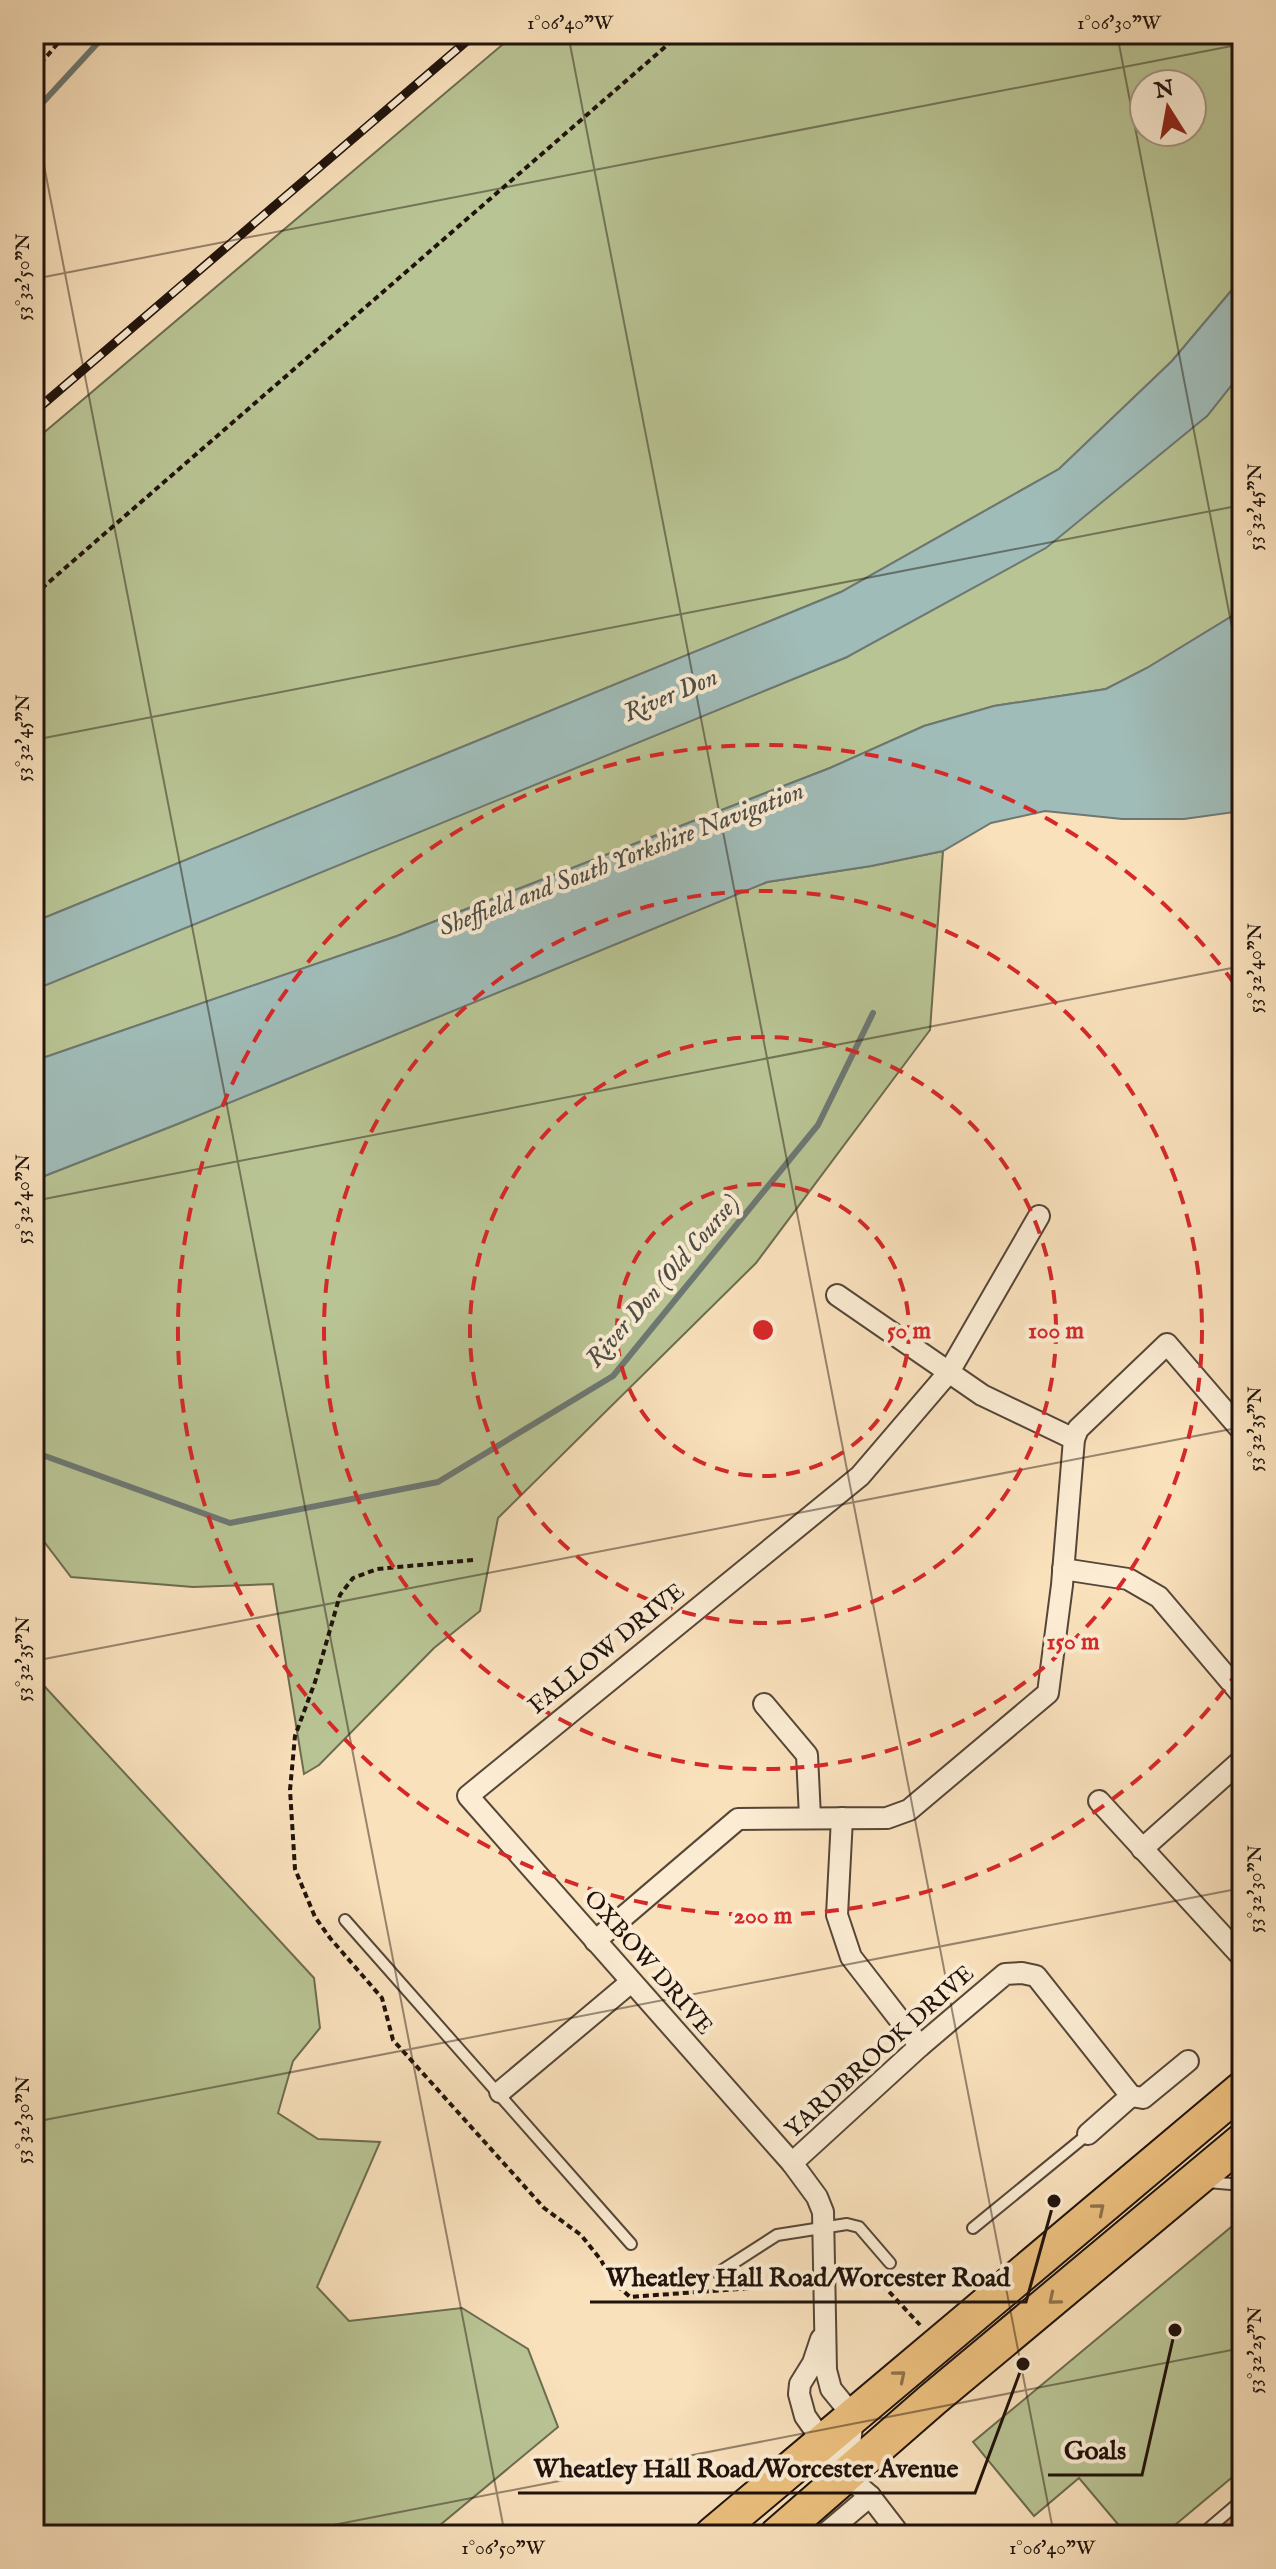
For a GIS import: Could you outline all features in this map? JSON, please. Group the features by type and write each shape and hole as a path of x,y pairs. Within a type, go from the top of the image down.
{"highway":[{"path":"712,2535 1242,2089"},
{"path":"777,2535 858,2486 933,2399 1242,2141"}],"street":[{"name":"FALLOW DRIVE","path":"468,1796 860,1476 949,1372 1039,1216"},
{"path":"837,1295 982,1395 1074,1439"},
{"path":"595,1941 738,1819 887,1818 909,1810 1048,1693 1074,1439 1078,1429 1167,1344 1242,1431"},
{"path":"1063,1569 1128,1579 1159,1597 1242,1695"},
{"path":"764,1704 807,1755 810,1817"},
{"path":"1142,1849 1242,1760"},
{"name":"OXBOW DRIVE","path":"468,1796 792,2163 817,2197 825,2226"},
{"path":"1099,1801 1242,1957"},
{"path":"842,1818 837,1915 851,1957 920,2046"},
{"name":"YARDBROOK DRIVE","path":"792,2163 920,2046 1005,1974 1036,1976 1131,2096"},
{"path":"500,2092 631,1982"},
{"path":"1088,2134 1131,2096 1143,2098 1188,2061"},
{"path":"824,2535 858,2486 853,2416 828,2383 825,2226"},
{"path":"825,2328 813,2363 800,2384 799,2394 805,2416 900,2535"}],"lane":[{"path":"345,1920 631,2244"},
{"path":"973,2228 1088,2134"},
{"path":"1242,2141 1242,2178"},
{"path":"1189,2185 1214,2181 1242,2185"},
{"path":"718,2273 752,2254 777,2235 847,2224 859,2227 890,2263"},
{"path":"1201,2535 1242,2500"}],"path":[{"path":"34,71 66,34"},
{"path":"34,595 680,34"},
{"path":"473,1560 377,1569 353,1578 340,1595 315,1682 295,1736 290,1790 295,1869 315,1917 382,1998 393,2040 544,2208 581,2235 601,2260 612,2281 630,2297 813,2284"},
{"path":"834,2283 881,2283 927,2333"}],"green space":[{"path":"515,34 1242,34 1242,278 1172,361 1059,469 841,592 34,922 34,441"},
{"path":"1242,372 1242,610 1147,668 1106,689 994,706 924,726 830,768 397,936 34,1061 34,989 847,657 1207,416"},
{"path":"943,851 930,1030 756,1263 498,1518 480,1611 434,1648 319,1765 304,1774 273,1584 193,1587 71,1577 45,1543 34,1547 34,1180 767,882"},
{"path":"34,1675 314,1978 320,2028 293,2061 278,2113 318,2139 380,2142 317,2287 349,2321 462,2308 528,2349 558,2427 428,2535 34,2535"},
{"path":"1242,2218 1242,2469 1163,2535 1127,2535 1079,2478 1034,2516 973,2442"}],"water":[{"name":"River Don","path":"1242,278 1242,372 1207,416 1046,548 847,657 34,990 34,922 841,592 1059,469 1172,361"},
{"name":"Sheffield and South Yorkshire Navigation","path":"1242,610 1242,811 1184,819 1122,819 1045,811 991,823 943,851 767,882 34,1180 34,1061 397,936 830,768 924,726 994,706 1106,689 1147,668"}],"building":[{"path":"1242,2504 1242,2535 1206,2535"}],"waterway":[{"path":"34,112 106,34"},
{"name":"River Don (Old Course)","path":"34,1452 230,1523 438,1482 613,1376 818,1125 873,1013"}],"railway":[{"path":"34,412 475,34"}],"place":[{"name":"Wheatley Hall Road/Worcester Road","path":"1054,2201"},
{"name":"Goals","path":"1175,2330"},
{"name":"Wheatley Hall Road/Worcester Avenue","path":"1023,2364"}]}
